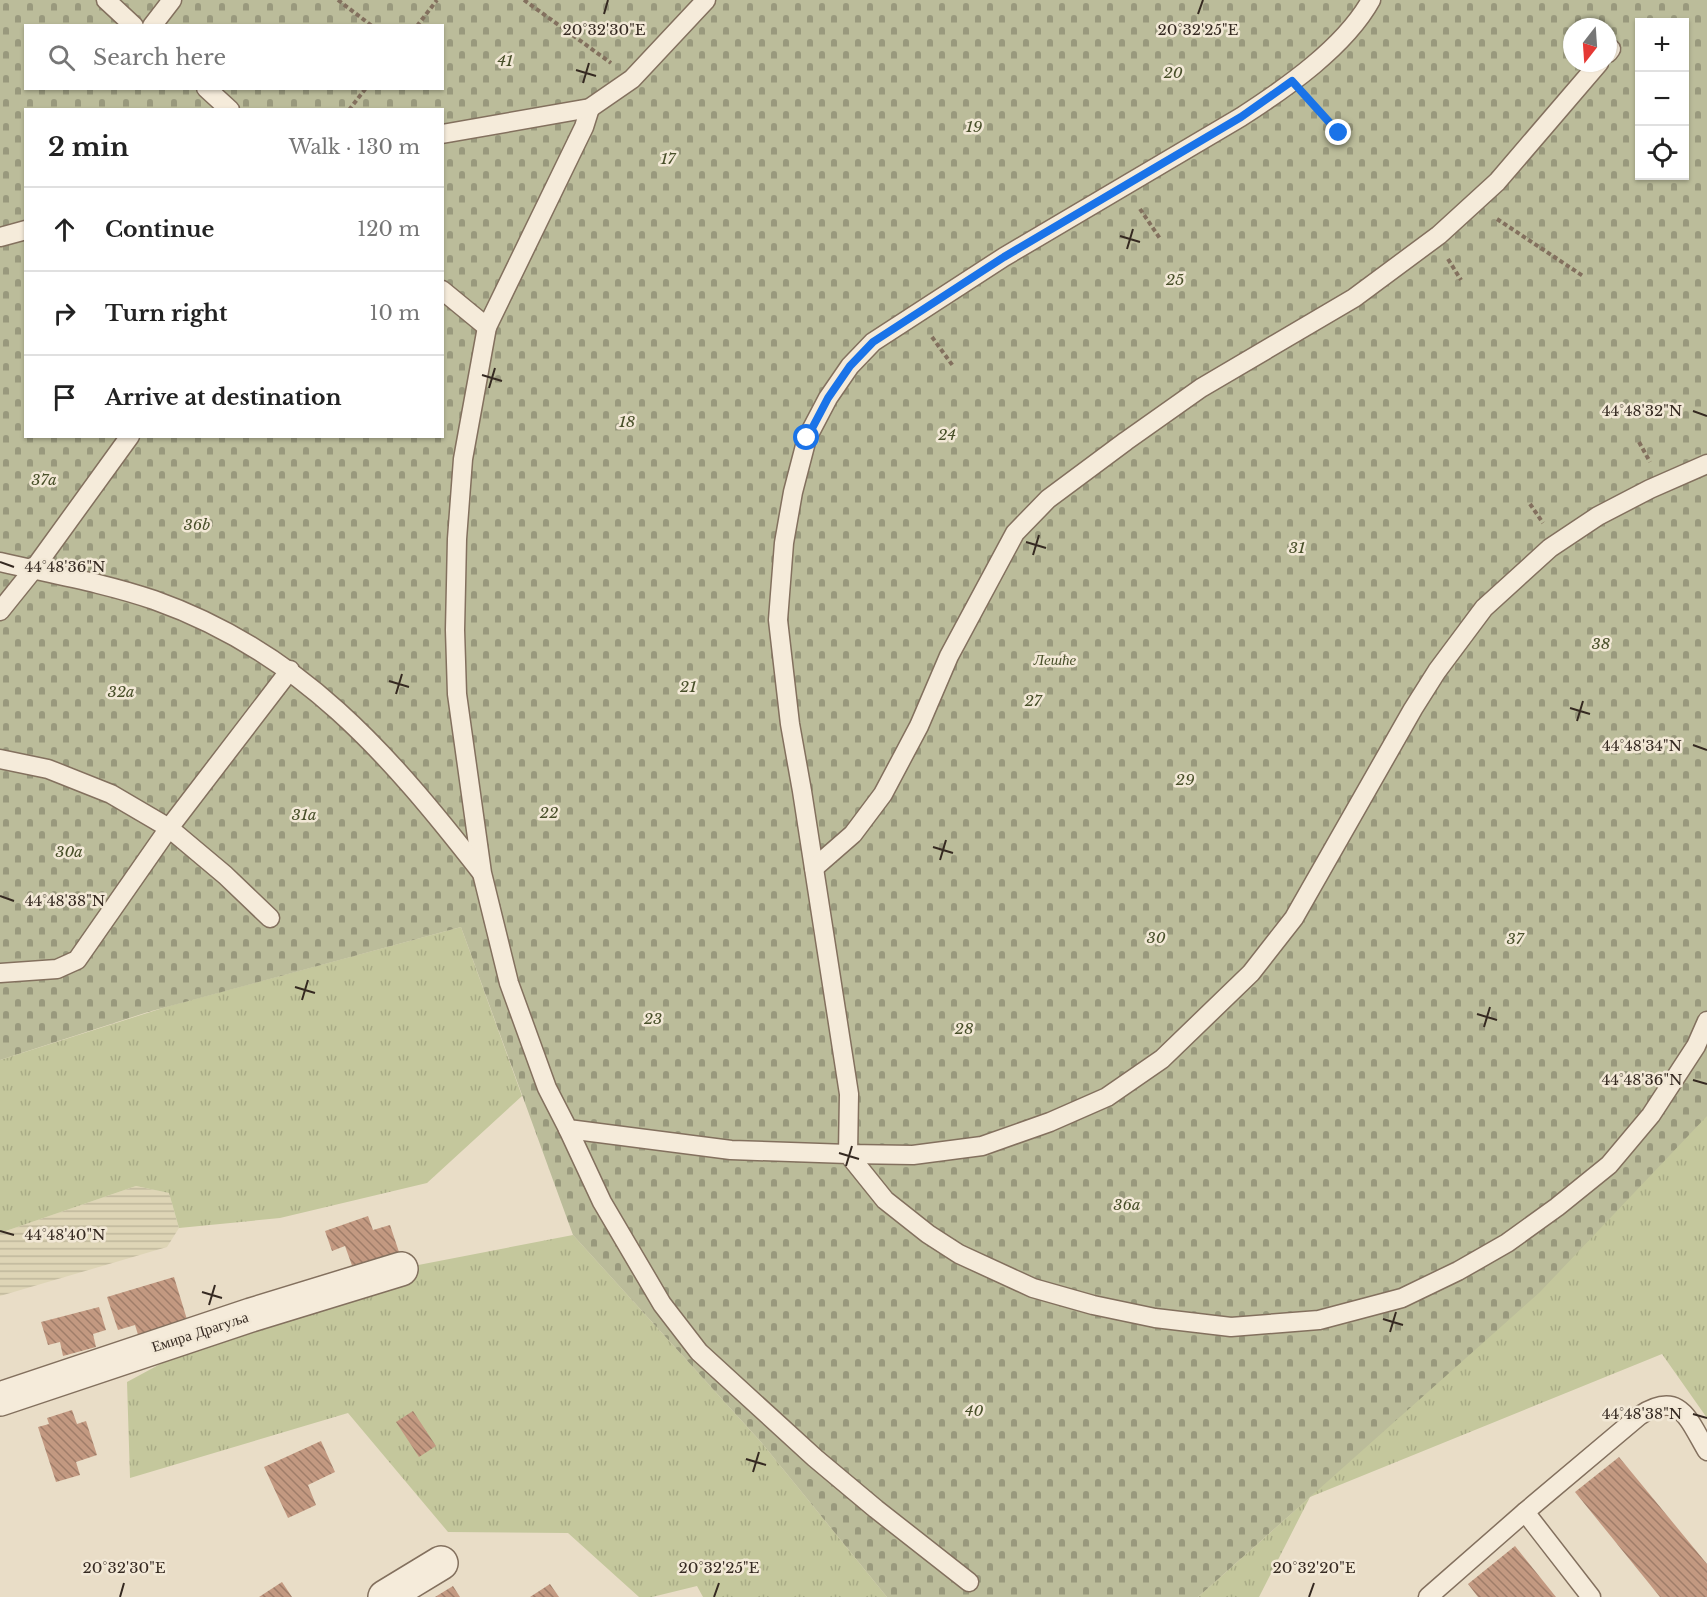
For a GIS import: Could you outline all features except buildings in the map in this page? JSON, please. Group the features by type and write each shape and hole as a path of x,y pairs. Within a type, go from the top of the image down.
{"street":[{"name":"Емира Драгуља","path":"0,1399 251,1315 401,1269"},
{"path":"385,1597 441,1563"}],"lane":[{"path":"106,0 132,24"},
{"path":"154,24 172,0"},
{"path":"444,134 590,108 632,79 706,0"},
{"path":"1371,0 1356,25 1292,81 1241,117 1004,257 873,342 850,366 828,398 807,438 791,502 784,543 778,620 790,724 849,1094 848,1154 885,1200 928,1234 959,1254 1033,1288 1093,1305 1155,1318 1231,1327 1319,1320 1401,1298 1439,1280 1507,1243 1557,1207 1609,1165 1651,1115 1696,1046 1707,1021"},
{"path":"814,868 853,834 883,794 919,726 950,656 1015,533 1048,499 1201,388 1354,298 1439,235 1497,182 1591,72"},
{"path":"208,90 228,108"},
{"path":"590,108 584,127 487,327 463,459 457,539 455,630 457,694 482,873 510,983 547,1088 602,1202 662,1304 699,1352 876,1509 969,1582"},
{"path":"0,237 24,231"},
{"path":"444,292 487,327"},
{"path":"0,611 33,570 129,438"},
{"path":"568,1129 731,1150 913,1155 982,1146 1050,1122 1107,1097 1162,1059 1251,973 1294,918 1413,709 1437,671 1484,608 1550,548 1598,516 1650,489 1707,464"},
{"path":"0,562 102,584 154,600 204,620 244,641 290,670 371,742 430,807 482,873"},
{"path":"0,974 57,969 77,960 169,828 290,670"},
{"path":"0,759 48,770 111,794 169,828 225,875 270,918"},
{"path":"1428,1597 1525,1512 1653,1407 1665,1404 1678,1408 1687,1417 1707,1451"},
{"path":"1525,1512 1592,1597"}],"path":[{"path":"338,0 369,24"},
{"path":"419,24 437,0"},
{"path":"524,0 632,79"},
{"path":"1292,81 1339,133"},
{"path":"351,108 364,90"},
{"path":"1124,186 1161,240"},
{"path":"1474,204 1583,276"},
{"path":"915,314 953,366"}],"shaded area":[{"path":"136,1186 169,1193 179,1228 167,1247 0,1296 0,1233"}],"green space":[{"name":"Лешће","path":"0,0 1707,0 1707,1116 1540,1292 1198,1597 887,1597 761,1442 573,1235 461,927 148,1012 0,1060"},
{"path":"461,927 522,1096 427,1183 280,1218 179,1228 169,1193 136,1186 0,1233 0,1060 169,1006"},
{"path":"1707,1104 1707,1418 1662,1354 1310,1497"},
{"path":"573,1235 761,1442 887,1597 703,1597 697,1586 652,1597 639,1597 568,1533 448,1532 348,1413 130,1478 127,1382 251,1315 408,1267"},
{"path":"1310,1497 1259,1597 1198,1597"}],"route":[{"path":"807,438 828,398 850,366 873,342 1004,257 1241,117 1292,81 1339,133"}],"park label":[{"name":"41","path":"505,61"},
{"name":"20","path":"1173,73"},
{"name":"19","path":"974,127"},
{"name":"17","path":"668,159"},
{"name":"25","path":"1175,280"},
{"name":"18","path":"627,422"},
{"name":"24","path":"947,435"},
{"name":"37a","path":"44,480"},
{"name":"36b","path":"197,525"},
{"name":"31","path":"1297,548"},
{"name":"38","path":"1601,644"},
{"name":"21","path":"688,687"},
{"name":"32a","path":"121,692"},
{"name":"27","path":"1033,701"},
{"name":"29","path":"1185,780"},
{"name":"22","path":"549,813"},
{"name":"31a","path":"304,815"},
{"name":"30a","path":"69,852"},
{"name":"30","path":"1156,938"},
{"name":"37","path":"1515,939"},
{"name":"23","path":"653,1019"},
{"name":"28","path":"964,1029"},
{"name":"36a","path":"1127,1205"},
{"name":"40","path":"974,1411"}]}
